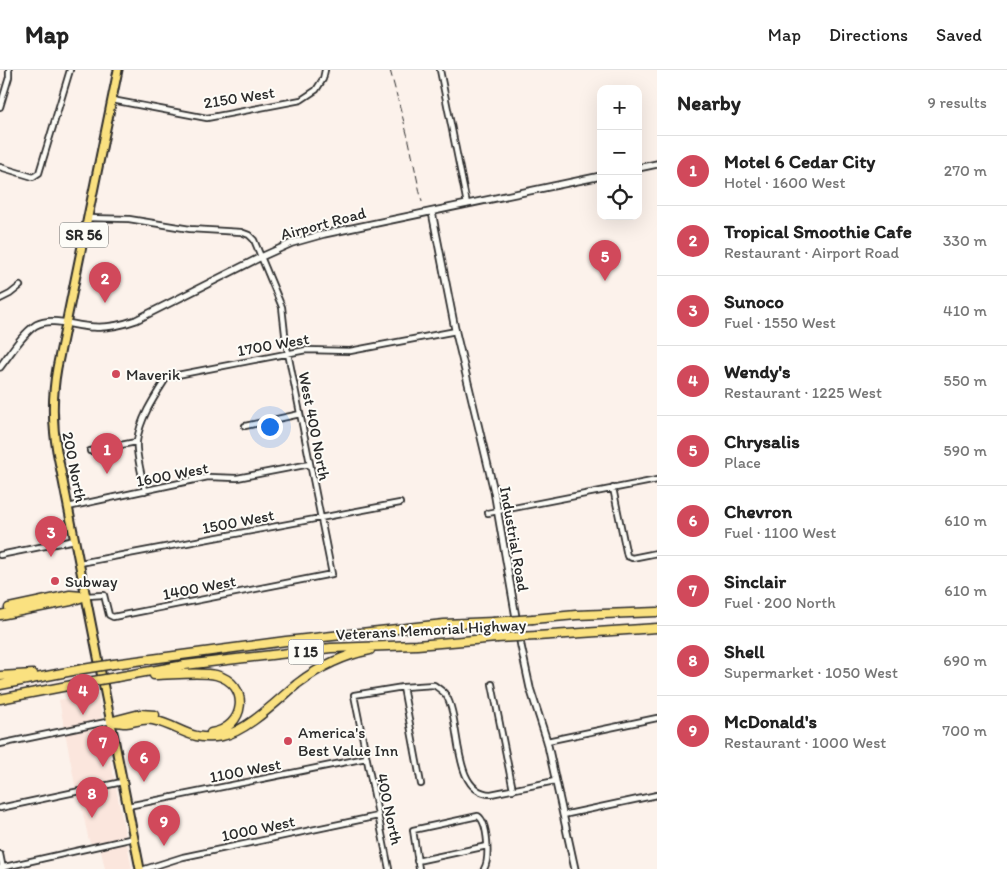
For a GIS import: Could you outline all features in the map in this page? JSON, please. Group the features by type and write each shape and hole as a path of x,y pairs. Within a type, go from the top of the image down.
{"highway":[{"path":"0,610 70,595 86,596"},
{"path":"0,615 71,601 86,596"},
{"name":"Veterans Memorial Highway","path":"0,685 114,664 304,639 444,624 576,615 657,612"},
{"name":"Veterans Memorial Highway","path":"0,699 185,666 331,648 417,645 657,628"},
{"path":"111,721 126,723 148,719 189,735 203,738 225,736 247,725 311,675 340,659 363,651 417,645"},
{"path":"0,676 70,671"},
{"path":"111,721 122,717 147,714 160,716 198,733 211,733 219,732 230,725 238,714 240,702 236,689 227,680 217,675 129,675"}],"main road":[{"name":"200 North","path":"118,70 54,382 53,416 57,451 140,869"}],"street":[{"path":"0,107 9,78 9,70"},
{"path":"0,167 33,177 39,173 70,70"},
{"name":"2150 West","path":"112,100 207,118 301,100 316,90 323,79 325,70"},
{"path":"440,70 466,204"},
{"path":"642,167 657,164"},
{"name":"Airport Road","path":"0,367 34,326 47,322 92,328 119,326 136,320 292,244 324,234 597,177"},
{"name":"Industrial Road","path":"432,212 456,331 490,476 518,633 530,688 547,741 575,869"},
{"name":"West 400 North","path":"87,218 129,218 241,232 249,235 254,240 282,307 288,353 332,574"},
{"path":"0,299 20,286"},
{"name":"1700 West","path":"145,491 136,442 152,400 167,377 310,349 350,352 456,331"},
{"path":"245,426 300,414"},
{"path":"90,451 136,442"},
{"name":"1600 West","path":"68,507 208,478 237,478 310,464"},
{"path":"488,513 657,480"},
{"path":"613,488 627,556 632,558 657,553"},
{"name":"1500 West","path":"80,563 400,503"},
{"path":"0,555 75,540"},
{"name":"1400 West","path":"86,596 104,594 109,614 113,617 332,574"},
{"path":"492,684 512,790"},
{"path":"421,784 403,687 434,685 445,694 451,706 465,772 472,786 480,792 488,794 555,781"},
{"name":"400 North","path":"389,869 354,694 403,687"},
{"path":"547,741 657,718"},
{"path":"0,744 111,721"},
{"name":"1100 West","path":"128,806 366,758"},
{"path":"0,808 122,782"},
{"path":"563,815 657,795"},
{"name":"1000 West","path":"145,869 183,857 378,816"},
{"path":"419,869 413,830 478,816 482,820 487,846 488,858 484,869"},
{"path":"0,854 2,868 134,838"},
{"path":"417,861 487,846"}],"shaded area":[{"path":"97,692 132,869 105,869 101,851 89,841 75,785 59,700"}],"railway":[{"path":"390,70 409,141 422,202"}],"place":[{"name":"Chrysalis","path":"605,281"},
{"name":"Tropical Smoothie Cafe","path":"105,303"},
{"name":"Maverik","path":"116,374"},
{"name":"Motel 6 Cedar City","path":"107,474"},
{"name":"Sunoco","path":"51,557"},
{"name":"Subway","path":"55,581"},
{"name":"Wendy's","path":"83,715"},
{"name":"America's Best Value Inn","path":"288,741"},
{"name":"Sinclair","path":"103,767"},
{"name":"Chevron","path":"144,782"},
{"name":"Shell","path":"92,818"},
{"name":"McDonald's","path":"164,846"}]}
